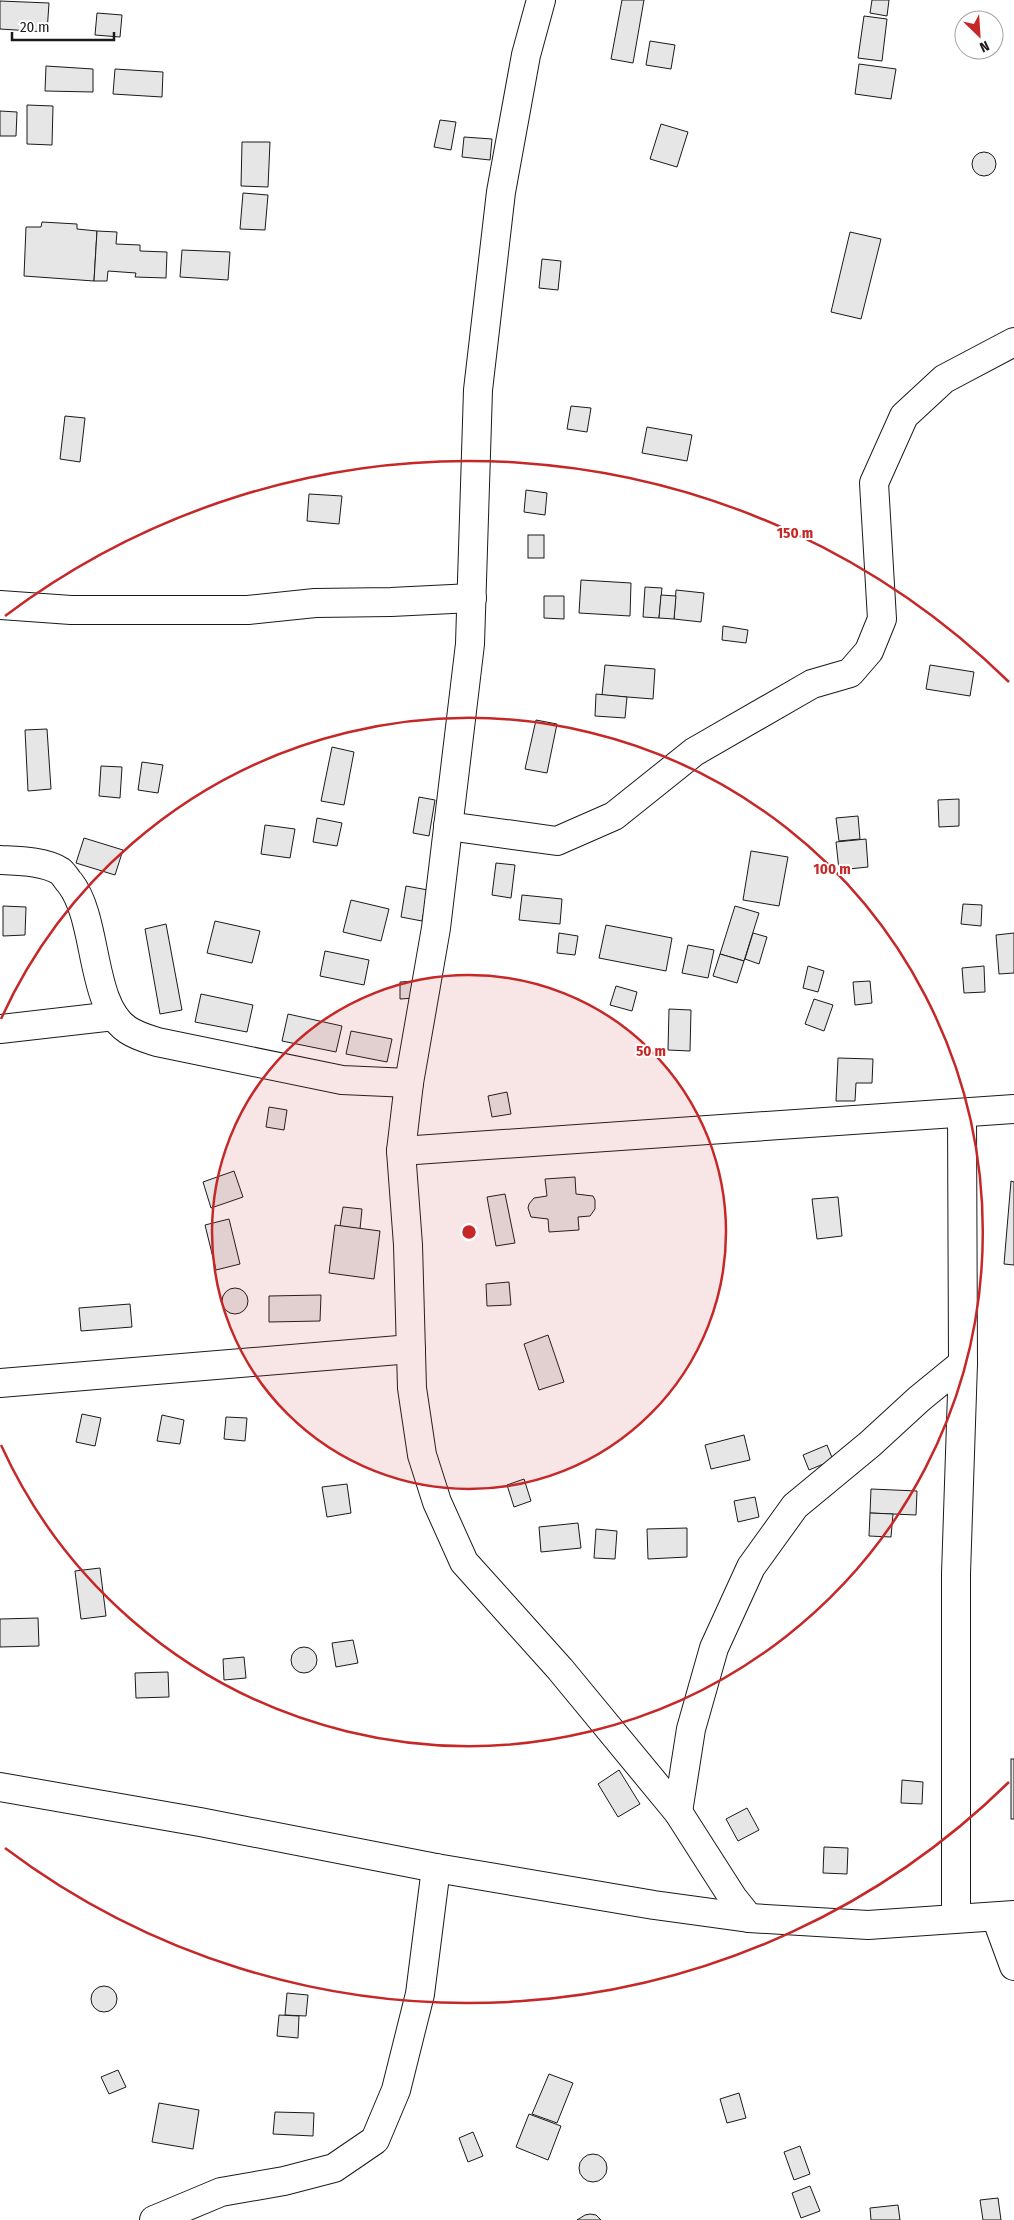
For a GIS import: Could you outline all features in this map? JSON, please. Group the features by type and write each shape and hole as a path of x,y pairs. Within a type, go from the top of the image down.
{"street":[{"path":"542,0 526,55 501,192 478,390 470,644 436,928 409,1083 400,1151 408,1245 412,1388 422,1455 437,1502 464,1562 560,1669 678,1812 733,1898 749,1918"},
{"path":"448,826 557,841 614,816 694,752 728,732 812,684 850,673 869,651 882,619 874,483 904,416 944,379 1014,342"},
{"path":"0,606 71,610 248,610 315,603 472,598"},
{"path":"0,860 31,862 60,872 74,889 88,922 96,970 114,1016 128,1030 157,1042 342,1080 409,1083"},
{"path":"0,1029 114,1016"},
{"path":"400,1151 1014,1109"},
{"path":"956,1917 956,1574 964,1363 962,1113"},
{"path":"0,1383 411,1349"},
{"path":"678,1812 691,1729 714,1648 751,1567 795,1506 870,1444 919,1399 964,1363"},
{"path":"0,1788 200,1822 436,1868 654,1905 749,1918 868,1925 956,1917 1005,1916 1014,1966"},
{"path":"154,2220 221,2192 284,2181 334,2168 375,2140 396,2090 420,1994 436,1868"}],"building":[{"path":"622,0 644,0 633,63 611,59"},
{"path":"872,0 889,0 887,16 870,13"},
{"path":"0,1 49,3 47,32 0,29"},
{"path":"97,13 122,15 120,37 95,35"},
{"path":"864,16 887,19 882,61 858,58"},
{"path":"650,41 675,45 671,69 646,65"},
{"path":"859,64 896,69 891,99 855,94"},
{"path":"46,66 93,69 93,92 45,91"},
{"path":"115,69 163,72 162,97 113,94"},
{"path":"27,105 53,106 52,145 27,144"},
{"path":"0,111 17,112 16,136 0,136"},
{"path":"440,120 456,122 451,150 434,147"},
{"path":"661,124 688,132 677,167 650,159"},
{"path":"464,137 492,139 490,160 462,157"},
{"path":"242,142 270,142 268,187 241,186"},
{"path":"984,152 993,155 996,164 993,173 984,176 975,173 972,164 975,155"},
{"path":"243,193 268,195 265,230 240,229"},
{"path":"42,222 77,224 77,229 97,231 94,281 24,276 26,227 41,227"},
{"path":"97,231 117,232 116,244 140,245 140,251 167,252 166,278 135,277 136,273 108,271 107,281 94,281"},
{"path":"850,232 881,239 861,319 831,312"},
{"path":"182,250 230,252 228,280 180,277"},
{"path":"542,259 561,261 558,290 539,288"},
{"path":"571,406 591,408 587,432 567,429"},
{"path":"65,416 85,418 80,462 60,459"},
{"path":"647,427 692,435 687,461 642,453"},
{"path":"526,490 547,493 545,515 524,512"},
{"path":"309,494 342,496 339,524 307,521"},
{"path":"528,535 544,535 544,558 528,558"},
{"path":"581,580 631,583 630,616 579,613"},
{"path":"645,587 662,588 659,618 643,617"},
{"path":"676,590 704,593 701,622 674,619"},
{"path":"661,595 676,596 674,619 659,618"},
{"path":"544,596 564,596 564,619 544,618"},
{"path":"723,626 748,630 746,643 722,640"},
{"path":"605,665 655,669 653,699 602,695"},
{"path":"930,665 974,672 970,696 926,689"},
{"path":"596,694 627,697 625,718 595,716"},
{"path":"536,720 557,724 547,773 525,769"},
{"path":"47,729 51,789 28,791 25,730"},
{"path":"332,747 354,752 344,805 321,801"},
{"path":"142,762 163,765 158,793 138,790"},
{"path":"101,766 122,767 120,798 99,796"},
{"path":"419,797 435,800 429,836 413,833"},
{"path":"959,799 959,826 939,827 938,800"},
{"path":"858,816 860,839 839,841 836,818"},
{"path":"317,818 342,823 337,846 313,842"},
{"path":"265,825 295,829 290,858 261,854"},
{"path":"84,838 123,850 115,875 76,863"},
{"path":"866,839 868,867 839,870 836,842"},
{"path":"751,851 788,857 779,906 743,900"},
{"path":"496,863 515,865 511,898 492,895"},
{"path":"406,886 428,890 422,921 401,917"},
{"path":"522,895 562,899 560,924 519,920"},
{"path":"351,900 389,909 381,941 343,932"},
{"path":"963,904 982,905 981,926 961,924"},
{"path":"3,906 26,907 25,935 3,936"},
{"path":"735,906 759,913 744,961 720,954"},
{"path":"215,921 260,931 252,963 207,953"},
{"path":"166,924 182,1010 160,1014 145,929"},
{"path":"606,925 672,938 666,971 599,958"},
{"path":"559,933 578,936 575,955 557,953"},
{"path":"753,933 767,937 759,964 745,959"},
{"path":"1014,933 1014,973 999,974 996,935"},
{"path":"688,945 714,950 708,978 682,973"},
{"path":"325,951 369,960 364,985 320,976"},
{"path":"720,954 744,961 737,983 713,976"},
{"path":"808,966 824,971 818,992 803,988"},
{"path":"984,966 985,992 964,993 962,968"},
{"path":"416,981 415,998 400,999 400,982"},
{"path":"870,981 872,1003 855,1005 853,982"},
{"path":"616,986 637,992 632,1011 610,1005"},
{"path":"201,994 253,1005 247,1032 195,1022"},
{"path":"814,999 833,1005 824,1031 805,1024"},
{"path":"669,1009 691,1010 690,1051 668,1050"},
{"path":"288,1014 342,1026 336,1052 282,1041"},
{"path":"351,1031 392,1039 387,1062 346,1054"},
{"path":"838,1058 873,1059 872,1083 856,1083 855,1101 836,1101"},
{"path":"507,1092 511,1114 492,1117 488,1096"},
{"path":"269,1107 287,1110 284,1130 266,1127"},
{"path":"234,1171 243,1197 211,1208 203,1182"},
{"path":"575,1177 576,1194 593,1196 595,1209 590,1216 578,1217 579,1230 549,1232 548,1219 531,1217 528,1208 529,1204 534,1198 547,1196 545,1179"},
{"path":"1011,1181 1014,1182 1014,1265 1004,1264"},
{"path":"505,1194 515,1243 496,1246 487,1197"},
{"path":"838,1197 842,1236 817,1239 812,1199"},
{"path":"343,1207 362,1209 360,1229 340,1226"},
{"path":"229,1219 240,1264 216,1270 205,1225"},
{"path":"335,1225 380,1231 374,1279 329,1273"},
{"path":"509,1282 511,1305 487,1306 486,1284"},
{"path":"235,1288 244,1292 248,1301 244,1310 235,1314 226,1310 222,1301 226,1292"},
{"path":"321,1295 320,1321 269,1322 269,1296"},
{"path":"130,1304 132,1327 81,1331 79,1308"},
{"path":"548,1335 564,1382 539,1390 524,1344"},
{"path":"82,1414 101,1418 95,1446 76,1442"},
{"path":"162,1415 184,1420 180,1444 157,1441"},
{"path":"226,1417 247,1418 245,1441 224,1439"},
{"path":"744,1435 750,1460 711,1469 705,1445"},
{"path":"827,1445 833,1460 809,1470 803,1455"},
{"path":"524,1479 531,1501 514,1507 507,1485"},
{"path":"347,1484 351,1513 327,1517 322,1487"},
{"path":"871,1489 917,1491 916,1515 870,1513"},
{"path":"755,1497 759,1517 738,1522 734,1501"},
{"path":"870,1513 893,1514 891,1537 869,1536"},
{"path":"578,1523 581,1548 541,1552 539,1527"},
{"path":"687,1528 687,1557 648,1559 647,1529"},
{"path":"596,1529 617,1531 615,1559 594,1558"},
{"path":"100,1568 106,1616 81,1619 75,1571"},
{"path":"38,1618 39,1646 0,1647 0,1619"},
{"path":"353,1640 358,1663 336,1667 332,1643"},
{"path":"304,1647 313,1651 317,1660 313,1669 304,1673 295,1669 291,1660 295,1651"},
{"path":"244,1657 246,1678 224,1680 223,1659"},
{"path":"168,1672 169,1697 136,1698 135,1673"},
{"path":"1011,1759 1014,1759 1014,1819 1011,1819"},
{"path":"619,1770 640,1804 618,1817 598,1784"},
{"path":"902,1780 923,1782 922,1804 901,1803"},
{"path":"747,1808 759,1830 738,1841 726,1819"},
{"path":"824,1847 848,1848 847,1874 823,1873"},
{"path":"104,1986 113,1990 117,1999 113,2008 104,2012 95,2008 91,1999 95,1990"},
{"path":"287,1993 308,1995 306,2016 285,2015"},
{"path":"279,2015 299,2016 298,2038 277,2036"},
{"path":"118,2070 126,2087 109,2094 101,2077"},
{"path":"549,2074 573,2083 557,2123 532,2114"},
{"path":"739,2093 746,2118 727,2123 720,2099"},
{"path":"159,2103 199,2110 193,2149 152,2142"},
{"path":"275,2112 314,2113 313,2136 273,2134"},
{"path":"529,2114 561,2126 548,2160 516,2147"},
{"path":"473,2132 483,2156 468,2162 459,2138"},
{"path":"800,2146 810,2174 794,2180 784,2152"},
{"path":"593,2154 603,2158 607,2168 603,2178 593,2182 583,2178 579,2168 583,2158"},
{"path":"810,2186 820,2211 801,2218 792,2193"},
{"path":"998,2198 1001,2220 983,2220 980,2200"},
{"path":"898,2205 900,2220 871,2220 870,2208"},
{"path":"585,2215 596,2215 601,2220 577,2220"}]}
